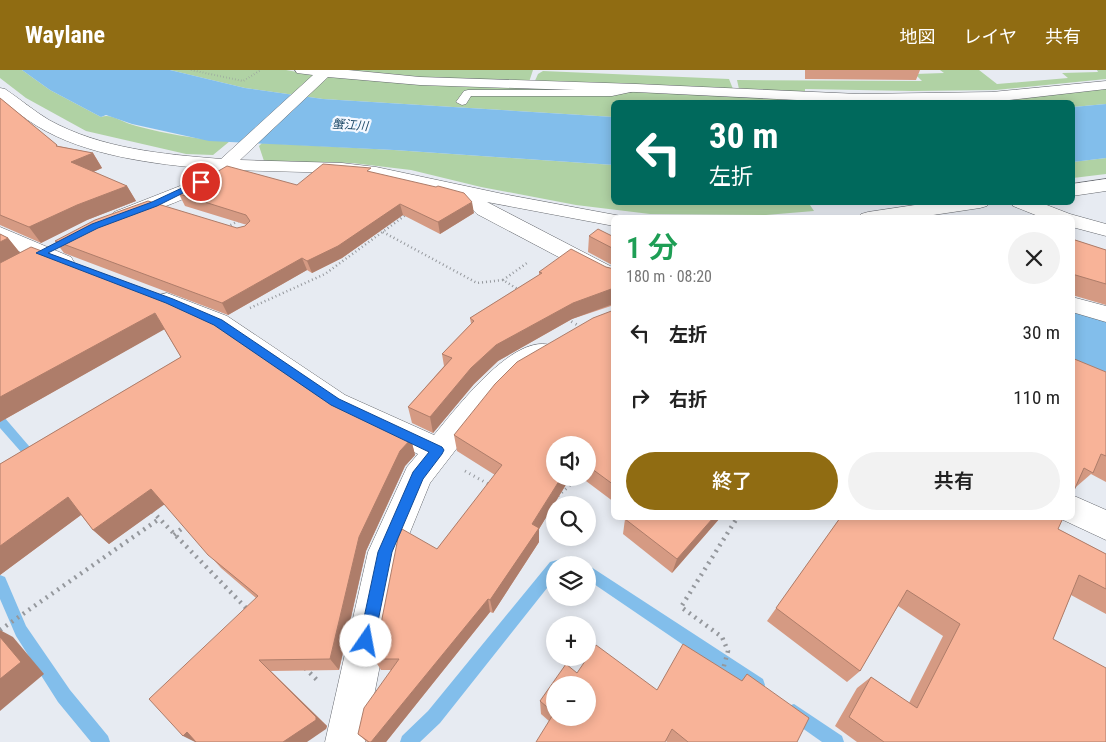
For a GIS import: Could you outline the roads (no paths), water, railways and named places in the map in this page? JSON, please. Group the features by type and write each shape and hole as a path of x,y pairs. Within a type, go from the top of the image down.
{"street":[{"path":"302,70 420,81 636,88 859,99 992,97 1106,85"},
{"path":"104,223 186,190 216,174 323,73"},
{"path":"0,92 42,123 76,139 146,158 230,161 376,172 503,200 611,219"},
{"path":"1075,190 1106,185"},
{"path":"453,188 484,210 611,275"},
{"path":"154,204 236,222"},
{"path":"889,215 959,205"},
{"path":"1028,205 1055,215"},
{"path":"1075,221 1106,230"},
{"path":"0,234 40,253 86,270"},
{"path":"16,266 64,242"},
{"path":"142,291 218,322 335,402 436,452"},
{"path":"1075,305 1106,314"},
{"path":"348,730 385,552 418,476 485,392 508,370 574,323"},
{"path":"1075,510 1106,526"}],"lane":[{"path":"462,102 468,93 612,93 636,88"}],"water":[{"name":"蟹江川","path":"22,70 170,70 245,88 323,99 611,117 611,165 394,150 209,141 132,124 106,115 101,117 50,90"},
{"path":"1106,104 1106,158 1075,162 1075,107"},
{"path":"1075,310 1106,320 1106,381 1075,367"}],"waterway":[{"path":"0,420 29,453 0,478"},
{"path":"596,577 757,685"},
{"path":"408,742 434,717 546,578"},
{"path":"0,582 21,631 64,696 102,742"},
{"path":"794,712 836,742"}]}
